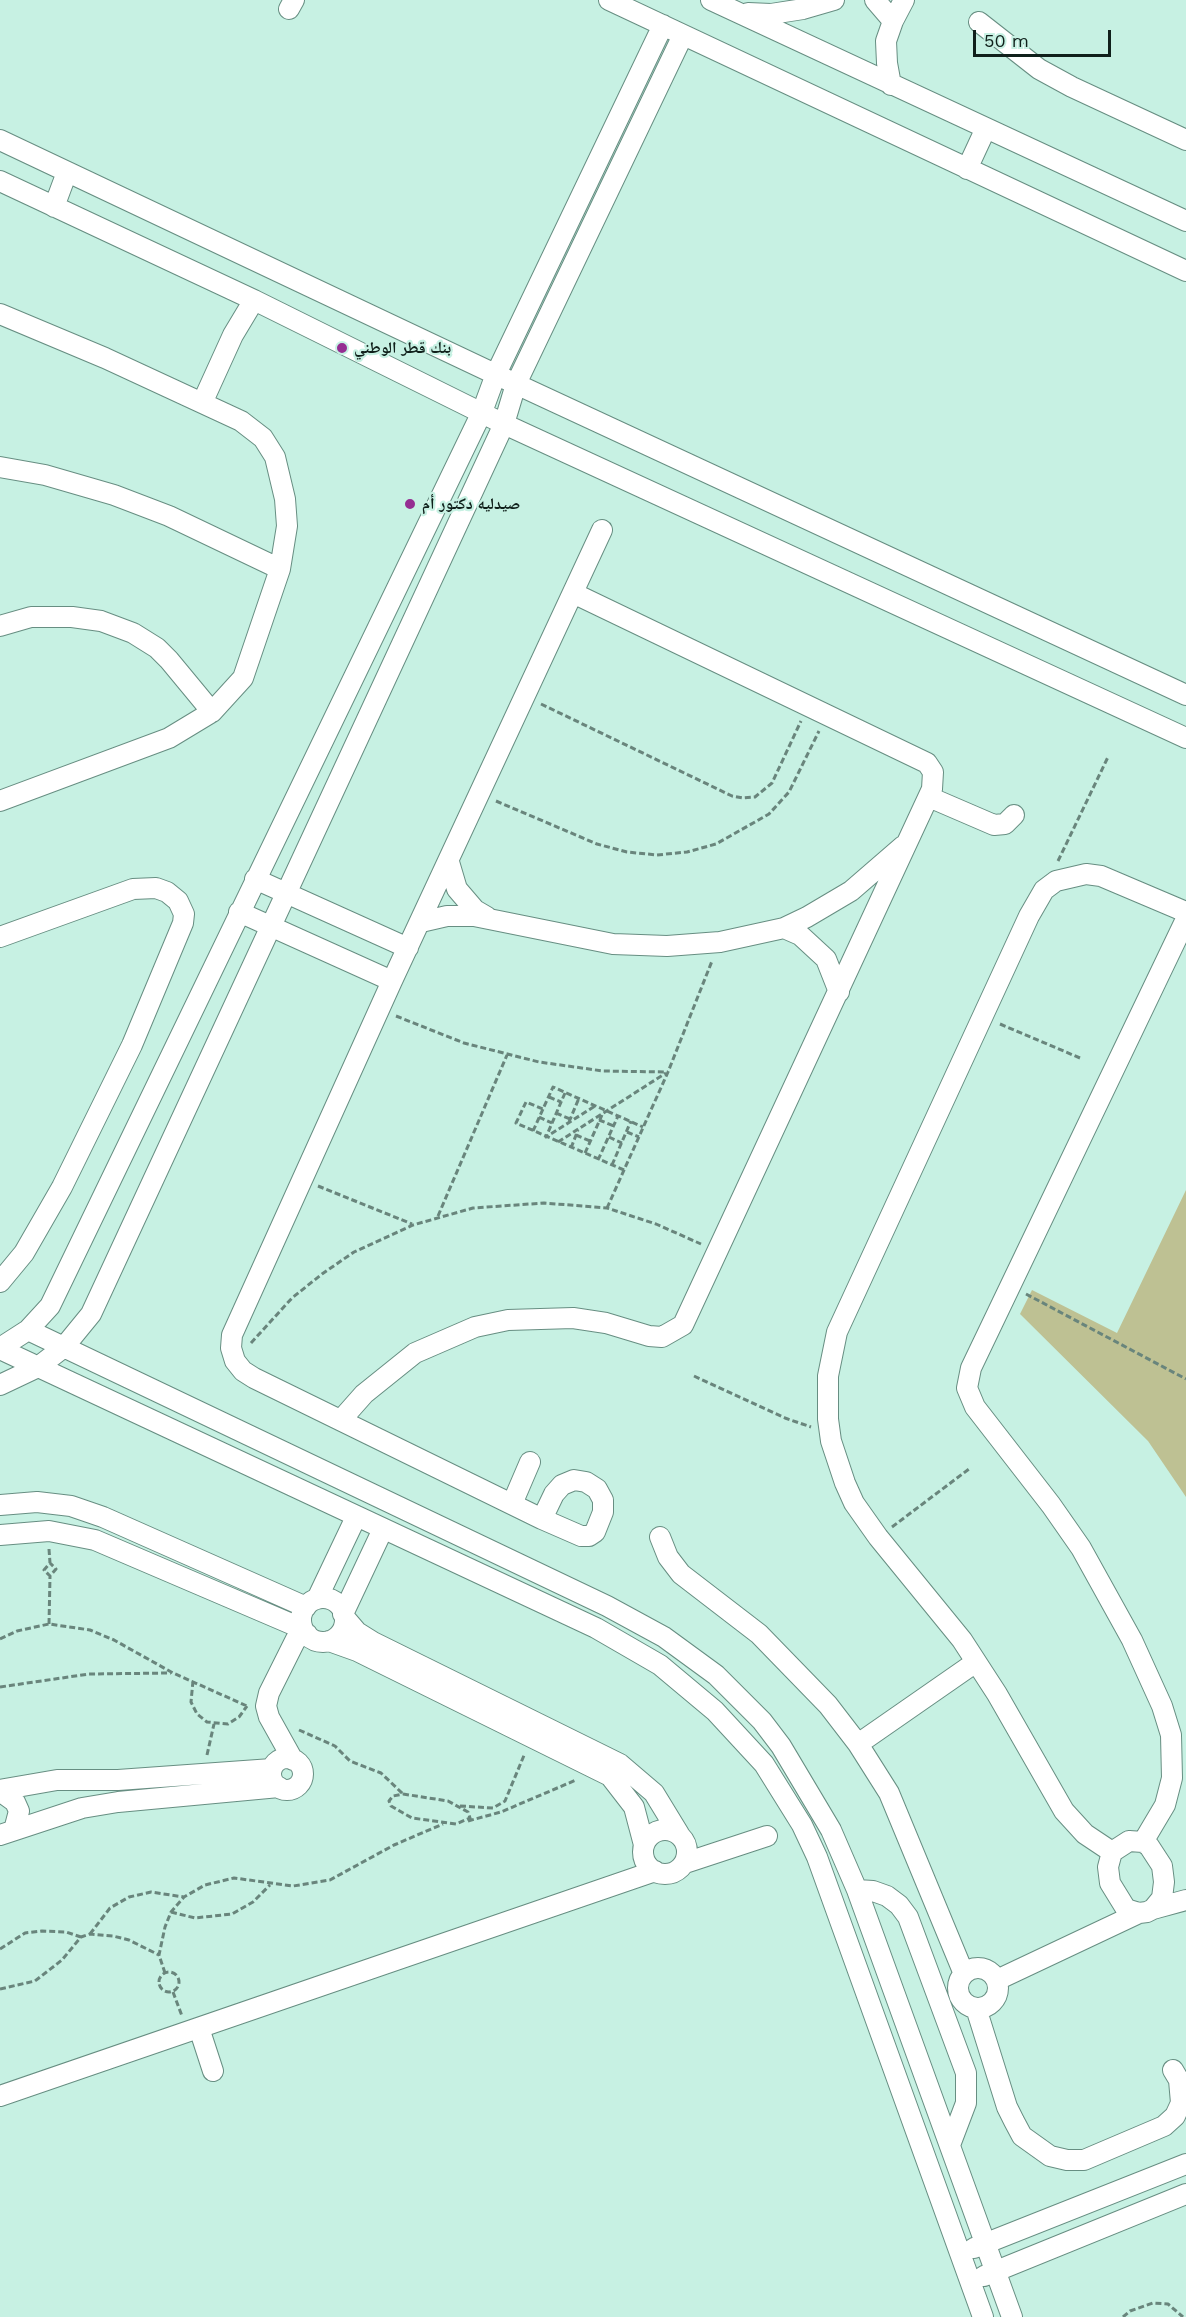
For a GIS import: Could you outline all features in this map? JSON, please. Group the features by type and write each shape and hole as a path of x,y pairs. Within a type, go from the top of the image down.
{"street":[{"path":"609,0 1186,271"},
{"path":"711,0 1186,221"},
{"path":"738,12 771,14 803,9 834,0"},
{"path":"875,0 893,21"},
{"path":"891,85 886,41 904,0"},
{"path":"979,22 1039,69 1072,87 1186,140"},
{"path":"0,1349 28,1330 50,1306 482,412 496,374 663,25"},
{"path":"0,1385 38,1367 64,1347 91,1314 504,424 516,384 683,35"},
{"path":"966,169 986,128"},
{"path":"0,140 516,384 1186,695"},
{"path":"54,207 67,172"},
{"path":"0,181 254,300 504,424 1186,738"},
{"path":"203,401 233,335 254,300"},
{"path":"0,314 9,326 203,401 241,421 263,438 275,457 285,499 287,526 280,568 243,678 212,712 169,738 0,801"},
{"path":"0,467 45,474 114,495 169,516 280,568"},
{"path":"542,1519 254,1378 243,1371 235,1360 231,1348 232,1335 392,981 602,530"},
{"path":"341,1420 364,1394 397,1366 444,1338 475,1327 508,1320 551,1317 606,1323 649,1336 662,1337 673,1333 690,1315 909,840 934,780 933,772 927,763 573,593"},
{"path":"0,626 31,617 72,617 101,621 133,633 163,654 212,712"},
{"path":"929,796 994,825 1005,824 1014,815"},
{"path":"421,922 447,916 487,917 613,944 667,946 720,942 784,928 851,891 909,840"},
{"path":"449,862 457,889 470,905 487,917"},
{"path":"1112,1852 1085,1834 1064,1811 976,1662 929,1597 878,1537 844,1483 830,1431 828,1376 837,1332 1036,901 1044,890 1063,878 1086,874 1101,876 1186,912"},
{"path":"255,879 408,948"},
{"path":"0,938 133,889 156,888 167,891 178,901 184,914 183,923 132,1045 62,1186 24,1253 0,1282"},
{"path":"239,912 392,981"},
{"path":"1143,1842 1165,1805 1172,1778 1171,1735 1162,1706 1132,1640 1081,1548 970,1398 968,1388 971,1368 1186,919"},
{"path":"784,928 800,935 826,959 839,992"},
{"path":"28,1330 607,1606 664,1636 716,1675 762,1722 808,1788 831,1830 857,1890 1012,2317"},
{"path":"0,1349 596,1628 660,1665 715,1711 764,1764 802,1825 830,1890 983,2317"},
{"path":"512,1504 530,1462"},
{"path":"0,1505 37,1502 71,1506 103,1517 264,1588 312,1603 336,1603 369,1649"},
{"path":"95,1540 103,1517"},
{"path":"305,1631 301,1617 312,1603 356,1517"},
{"path":"329,1641 343,1630 344,1616 383,1529"},
{"path":"0,1535 49,1531 95,1540 305,1631 316,1641 329,1641 369,1649 654,1793 687,1847 685,1863"},
{"path":"660,1537 668,1557 681,1574 759,1634 828,1705 858,1744 889,1793 962,1977 960,1997 974,2008 1014,2121 1022,2136 1035,2148 1050,2156 1067,2160 1084,2160 1164,2126 1175,2116 1181,2103 1179,2080 1173,2070"},
{"path":"187,1579 195,1558"},
{"path":"256,1609 264,1588"},
{"path":"596,1628 607,1606"},
{"path":"293,1760 281,1760 276,1778 284,1790 295,1788 303,1779 302,1768 293,1760 269,1717 266,1706 296,1640 305,1631"},
{"path":"858,1744 976,1662"},
{"path":"610,1770 634,1808 644,1845 644,1860 655,1872 661,1874 675,1872 685,1863 767,1836"},
{"path":"0,1791 57,1780 118,1780 211,1774 276,1778"},
{"path":"211,1774 219,1793"},
{"path":"4,1834 82,1808 118,1802 219,1793 276,1778"},
{"path":"118,1780 118,1802"},
{"path":"0,1791 15,1802 19,1811 4,1834"},
{"path":"644,1845 655,1832 663,1830 679,1834"},
{"path":"1143,1842 1154,1850 1164,1874 1162,1898 1146,1911 1126,1909 1113,1890 1108,1867 1112,1852 1122,1843 1143,1842"},
{"path":"0,2097 655,1872"},
{"path":"857,1890 873,1891 899,1905 908,1917 935,1988 966,2073 968,2088 966,2103 950,2145"},
{"path":"997,1980 1146,1911 1186,1900"},
{"path":"935,1988 962,1977 975,1968 982,1968 997,1980 998,1992 993,2002 945,2018"},
{"path":"193,2030 213,2071"},
{"path":"960,2253 1186,2163"},
{"path":"970,2281 1184,2196"}],"path":[{"path":"526,696 732,796 743,798 754,797 772,783 809,706"},
{"path":"481,794 597,844 627,852 657,855 687,852 716,844 769,814 789,792 827,715"},
{"path":"1044,890 1108,757"},
{"path":"607,1208 668,1072 720,942"},
{"path":"380,1009 464,1043 507,1055 571,1067 668,1072"},
{"path":"982,1017 1080,1058"},
{"path":"438,1217 507,1055"},
{"path":"557,1142 668,1072"},
{"path":"533,1131 553,1087 643,1127"},
{"path":"546,1137 566,1092"},
{"path":"549,1097 561,1103"},
{"path":"569,1120 579,1098"},
{"path":"543,1109 526,1102 516,1123 624,1170"},
{"path":"546,1137 569,1120 595,1106"},
{"path":"574,1109 583,1113"},
{"path":"556,1113 569,1120"},
{"path":"585,1154 602,1114"},
{"path":"598,1160 618,1116"},
{"path":"539,1117 552,1123"},
{"path":"599,1120 614,1126"},
{"path":"612,1165 631,1121"},
{"path":"571,1148 579,1128"},
{"path":"627,1132 639,1137"},
{"path":"576,1135 590,1141"},
{"path":"609,1137 622,1143"},
{"path":"303,1180 413,1225"},
{"path":"235,1360 292,1298 322,1274 354,1252 413,1225 438,1217 508,1204 544,1203 607,1208 656,1224 719,1252"},
{"path":"1011,1285 1186,1379"},
{"path":"694,1376 785,1418 830,1431"},
{"path":"878,1537 969,1469"},
{"path":"49,1624 50,1576 56,1569 50,1563 44,1570 50,1576"},
{"path":"0,1639 17,1631 49,1624 90,1630 114,1640 173,1673 334,1746 350,1761 381,1773 403,1794"},
{"path":"0,1687 89,1674 173,1673"},
{"path":"194,1681 190,1695 193,1708 201,1719 214,1724 234,1721 247,1706"},
{"path":"211,1774 214,1724"},
{"path":"523,1728 508,1795 499,1805 486,1808 460,1806 432,1797 403,1794 393,1796 389,1801 391,1806 412,1818 443,1824 466,1822 501,1812 610,1770"},
{"path":"499,1805 501,1812"},
{"path":"460,1806 468,1812 470,1818 466,1822"},
{"path":"193,2030 173,1992 161,1989 159,1983 165,1973 159,1955 165,1927 171,1912 184,1897 220,1880 234,1878 270,1885 302,1885 330,1880 394,1845 443,1824"},
{"path":"171,1912 195,1918 232,1914 253,1902 270,1885"},
{"path":"90,1934 102,1916 129,1897 151,1892 184,1897"},
{"path":"0,1948 25,1934 42,1931 66,1932 81,1937"},
{"path":"0,1989 19,1987 48,1973 81,1937 90,1934 121,1938 159,1955"},
{"path":"165,1973 172,1972 177,1976 178,1988 173,1992"},
{"path":"1124,2317 1130,2311 1153,2303 1168,2304 1183,2317"}],"green space":[{"path":"1186,1190 1186,1497 1148,1441 1020,1314 1032,1290 1117,1333"}],"place":[{"name":"بنك قطر الوطني","path":"342,348"},
{"name":"صيدليه دكتور أم","path":"410,504"}]}
